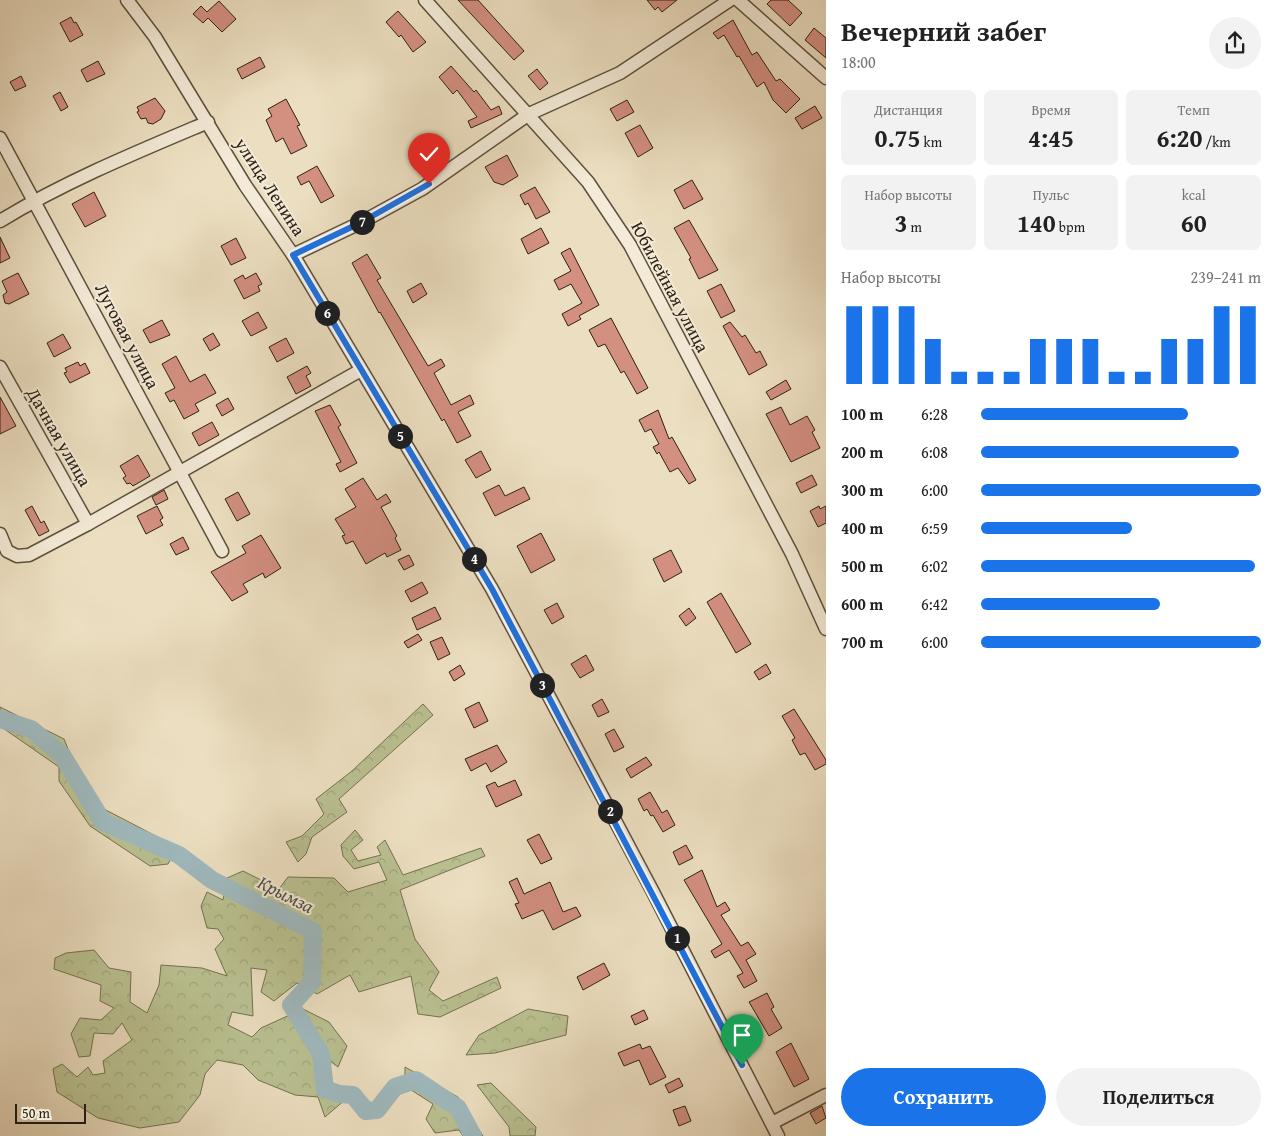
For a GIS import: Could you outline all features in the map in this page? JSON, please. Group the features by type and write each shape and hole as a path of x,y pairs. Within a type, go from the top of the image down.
{"street":[{"name":"улица Ленина","path":"127,0 155,37 246,185 293,255 492,589 778,1136"},
{"name":"Юбилейная улица","path":"425,0 588,182 630,245 792,554 826,629"},
{"path":"293,255 360,223 422,189 529,114 620,73 730,0"},
{"path":"738,0 826,78"},
{"path":"0,221 34,200 122,158 208,122"},
{"name":"Луговая улица","path":"0,138 222,551"},
{"name":"Дачная улица","path":"0,367 88,524"},
{"path":"0,534 7,551 17,556 29,555 88,524 361,370"},
{"path":"772,1123 826,1095"}],"green space":[{"path":"423,704 433,715 339,799 347,812 312,837 306,854 298,862 286,842 302,836 324,814 316,799 352,771"},
{"path":"0,707 64,739 75,766 102,808 177,847 168,864 150,866 90,826 59,781 59,767 0,726"},
{"path":"355,830 363,840 351,850 358,861 381,855 377,847 385,840 403,875 481,848 485,856 400,890 415,939 439,972 429,990 443,1001 497,977 501,988 440,1017 418,1014 411,976 359,992 350,975 317,994 297,983 274,1001 261,992 267,970 251,968 253,1016 232,1012 228,1025 252,1037 261,1028 303,1009 329,1022 347,1046 338,1067 311,1047 319,1082 346,1099 325,1117 318,1097 295,1095 258,1080 243,1065 217,1060 205,1074 200,1095 179,1122 140,1128 98,1118 57,1092 53,1069 62,1064 77,1077 88,1067 93,1075 105,1073 103,1061 132,1040 122,1023 113,1034 94,1033 90,1056 79,1057 71,1034 80,1018 101,1020 114,1008 100,1001 101,985 54,969 55,958 66,953 94,950 109,968 131,972 130,1002 147,1013 159,985 161,965 202,968 227,976 215,949 224,939 218,929 207,928 201,906 207,892 223,900 227,878 243,871 279,889 288,877 334,878 348,892 387,880 379,862 354,869 343,856 341,845"},
{"path":"528,1009 568,1016 566,1035 495,1053 466,1055 479,1035"},
{"path":"405,1067 458,1097 483,1136 463,1136 459,1130 435,1133 426,1119 433,1104 405,1086"},
{"path":"491,1083 536,1127 535,1136 510,1136 509,1127 477,1085"}],"building":[{"path":"458,0 478,0 524,51 514,60"},
{"path":"647,0 677,0 662,12 658,7 655,10"},
{"path":"771,0 788,0 802,13 790,26 767,4"},
{"path":"219,1 236,19 222,32 208,18 203,23 193,14 201,6 207,12"},
{"path":"398,11 426,42 413,52 401,35 399,37 386,22"},
{"path":"71,17 83,35 70,42 60,23"},
{"path":"733,20 752,55 757,52 776,81 780,79 800,99 786,113 773,100 764,82 757,87 724,35 718,39 713,33"},
{"path":"814,28 826,38 826,58 805,40"},
{"path":"260,57 265,67 242,79 237,69"},
{"path":"98,61 105,74 87,82 81,70"},
{"path":"451,66 474,92 476,90 491,110 499,106 502,114 471,128 468,121 477,117 457,90 453,94 439,77"},
{"path":"537,69 548,83 540,90 528,76"},
{"path":"21,76 26,86 15,91 10,82"},
{"path":"60,92 68,107 61,111 53,96"},
{"path":"155,98 165,111 161,119 153,124 148,123 146,118 141,119 137,112 139,111 137,107"},
{"path":"286,99 300,125 297,126 307,146 291,154 283,138 276,142 266,120 272,116 268,109"},
{"path":"627,100 634,112 617,121 610,109"},
{"path":"815,106 822,118 802,129 795,118"},
{"path":"640,125 653,148 638,157 625,133"},
{"path":"507,155 518,176 503,185 494,182 485,167"},
{"path":"317,166 334,196 321,203 309,181 301,185 297,177"},
{"path":"692,180 703,199 684,209 674,190"},
{"path":"535,187 550,212 536,219 528,203 525,205 520,195"},
{"path":"94,192 106,216 85,227 72,204"},
{"path":"689,220 718,270 699,279 689,259 691,258 674,228"},
{"path":"541,228 549,243 528,254 521,239"},
{"path":"0,237 10,258 0,263"},
{"path":"236,238 246,258 231,265 221,246"},
{"path":"570,248 599,305 579,316 581,319 568,326 562,314 582,303 571,284 559,290 554,280 571,271 561,253"},
{"path":"367,254 381,278 377,280 428,366 441,359 445,366 434,373 451,405 470,395 474,404 458,412 471,436 457,443 444,419 442,421 379,313 352,263"},
{"path":"18,273 29,294 9,304 5,303 3,295 7,292 2,281"},
{"path":"256,273 262,284 258,286 260,291 244,299 234,280 243,275 245,279"},
{"path":"421,283 427,294 413,303 407,291"},
{"path":"721,284 735,311 721,318 707,291"},
{"path":"258,312 267,328 251,336 242,321"},
{"path":"611,318 648,388 637,394 624,371 621,373 605,344 598,347 589,330"},
{"path":"162,320 170,335 150,343 143,330"},
{"path":"730,322 742,337 745,335 756,353 760,351 767,365 749,375 723,326"},
{"path":"213,333 220,345 210,351 203,339"},
{"path":"63,334 71,348 54,357 47,343"},
{"path":"286,338 294,353 277,362 269,347"},
{"path":"176,356 190,382 205,374 216,393 195,404 199,411 184,419 174,400 170,402 165,393 175,388 162,364"},
{"path":"78,362 80,366 85,363 90,373 70,383 64,373 67,372 65,368"},
{"path":"307,366 311,373 306,376 311,386 296,394 287,377"},
{"path":"786,380 791,389 771,400 766,392"},
{"path":"0,397 16,426 0,434"},
{"path":"228,398 234,409 222,416 216,405"},
{"path":"330,405 341,425 338,427 357,463 340,472 336,464 341,462 315,411"},
{"path":"781,407 790,425 807,416 815,430 812,432 820,448 791,462 766,414"},
{"path":"658,410 669,439 672,437 696,480 689,484 678,468 670,472 659,452 657,454 653,447 659,444 651,429 645,432 639,420"},
{"path":"212,422 219,435 199,446 192,433"},
{"path":"481,451 491,470 476,478 465,460"},
{"path":"138,455 150,476 133,486 130,483 127,484 123,478 126,476 120,466"},
{"path":"812,475 817,485 801,493 796,483"},
{"path":"363,478 377,500 386,494 391,502 381,507 397,536 395,538 401,550 387,557 385,553 366,564 353,541 346,544 342,536 345,535 335,519 356,507 345,489"},
{"path":"499,485 505,496 524,487 530,499 495,516 483,493"},
{"path":"164,490 168,499 156,505 152,497"},
{"path":"238,492 250,514 237,521 225,499"},
{"path":"32,506 41,523 44,521 49,531 39,536 25,510"},
{"path":"157,506 163,518 160,520 163,525 146,534 137,516"},
{"path":"819,506 820,509 826,506 826,523 818,527 810,511"},
{"path":"541,533 555,560 531,573 517,546"},
{"path":"261,535 281,568 265,578 263,573 243,584 248,592 232,601 211,572 246,553 242,546"},
{"path":"183,537 189,549 176,555 170,544"},
{"path":"671,550 682,572 664,582 653,559"},
{"path":"409,555 414,565 404,570 398,560"},
{"path":"422,582 428,593 411,602 405,591"},
{"path":"721,593 751,644 736,653 707,602"},
{"path":"557,603 564,617 552,624 544,610"},
{"path":"435,607 441,619 417,630 412,618"},
{"path":"689,608 696,618 686,626 679,616"},
{"path":"418,634 422,640 408,648 404,642"},
{"path":"442,637 450,654 438,660 430,642"},
{"path":"586,655 594,670 580,678 571,664"},
{"path":"766,664 771,673 759,680 754,672"},
{"path":"460,665 465,674 454,681 449,672"},
{"path":"602,699 609,712 598,717 592,705"},
{"path":"479,702 488,721 474,728 465,709"},
{"path":"794,709 826,760 826,764 815,770 805,753 800,755 792,740 795,738 782,716"},
{"path":"614,729 624,747 614,752 605,734"},
{"path":"497,745 507,762 491,772 486,763 471,771 465,759"},
{"path":"646,757 652,765 631,778 626,769"},
{"path":"515,780 522,795 496,807 486,786 495,782 498,787"},
{"path":"650,792 662,813 667,810 675,825 663,832 653,815 651,816 647,809 644,811 638,799"},
{"path":"539,834 552,859 541,864 527,840"},
{"path":"686,845 693,858 679,865 673,852"},
{"path":"702,870 717,907 725,902 730,910 721,915 741,946 748,942 756,954 746,960 757,981 744,988 737,976 743,973 729,950 715,958 711,951 722,944 684,880"},
{"path":"517,878 524,894 550,882 563,912 576,907 581,916 553,930 543,910 522,919 515,904 519,903 509,882"},
{"path":"604,963 610,975 583,990 577,977"},
{"path":"767,993 774,1007 771,1009 782,1028 769,1036 749,1002"},
{"path":"644,1010 648,1019 635,1025 631,1016"},
{"path":"791,1043 809,1079 794,1087 776,1052"},
{"path":"640,1044 642,1049 650,1046 666,1077 650,1085 639,1060 624,1066 618,1053"},
{"path":"679,1078 683,1086 669,1093 665,1085"},
{"path":"685,1106 691,1121 679,1126 673,1110"},
{"path":"822,1106 826,1118 816,1124 810,1113"}],"waterway":[{"name":"Крымза","path":"0,719 31,729 62,755 103,822 179,855 212,880 313,931 312,982 291,1005 321,1054 325,1089 339,1094 353,1095 366,1111 377,1110 395,1087 416,1080 458,1108 473,1136"}],"route":[{"path":"429,184 360,223 293,255 492,589 653,892 742,1065"}]}
